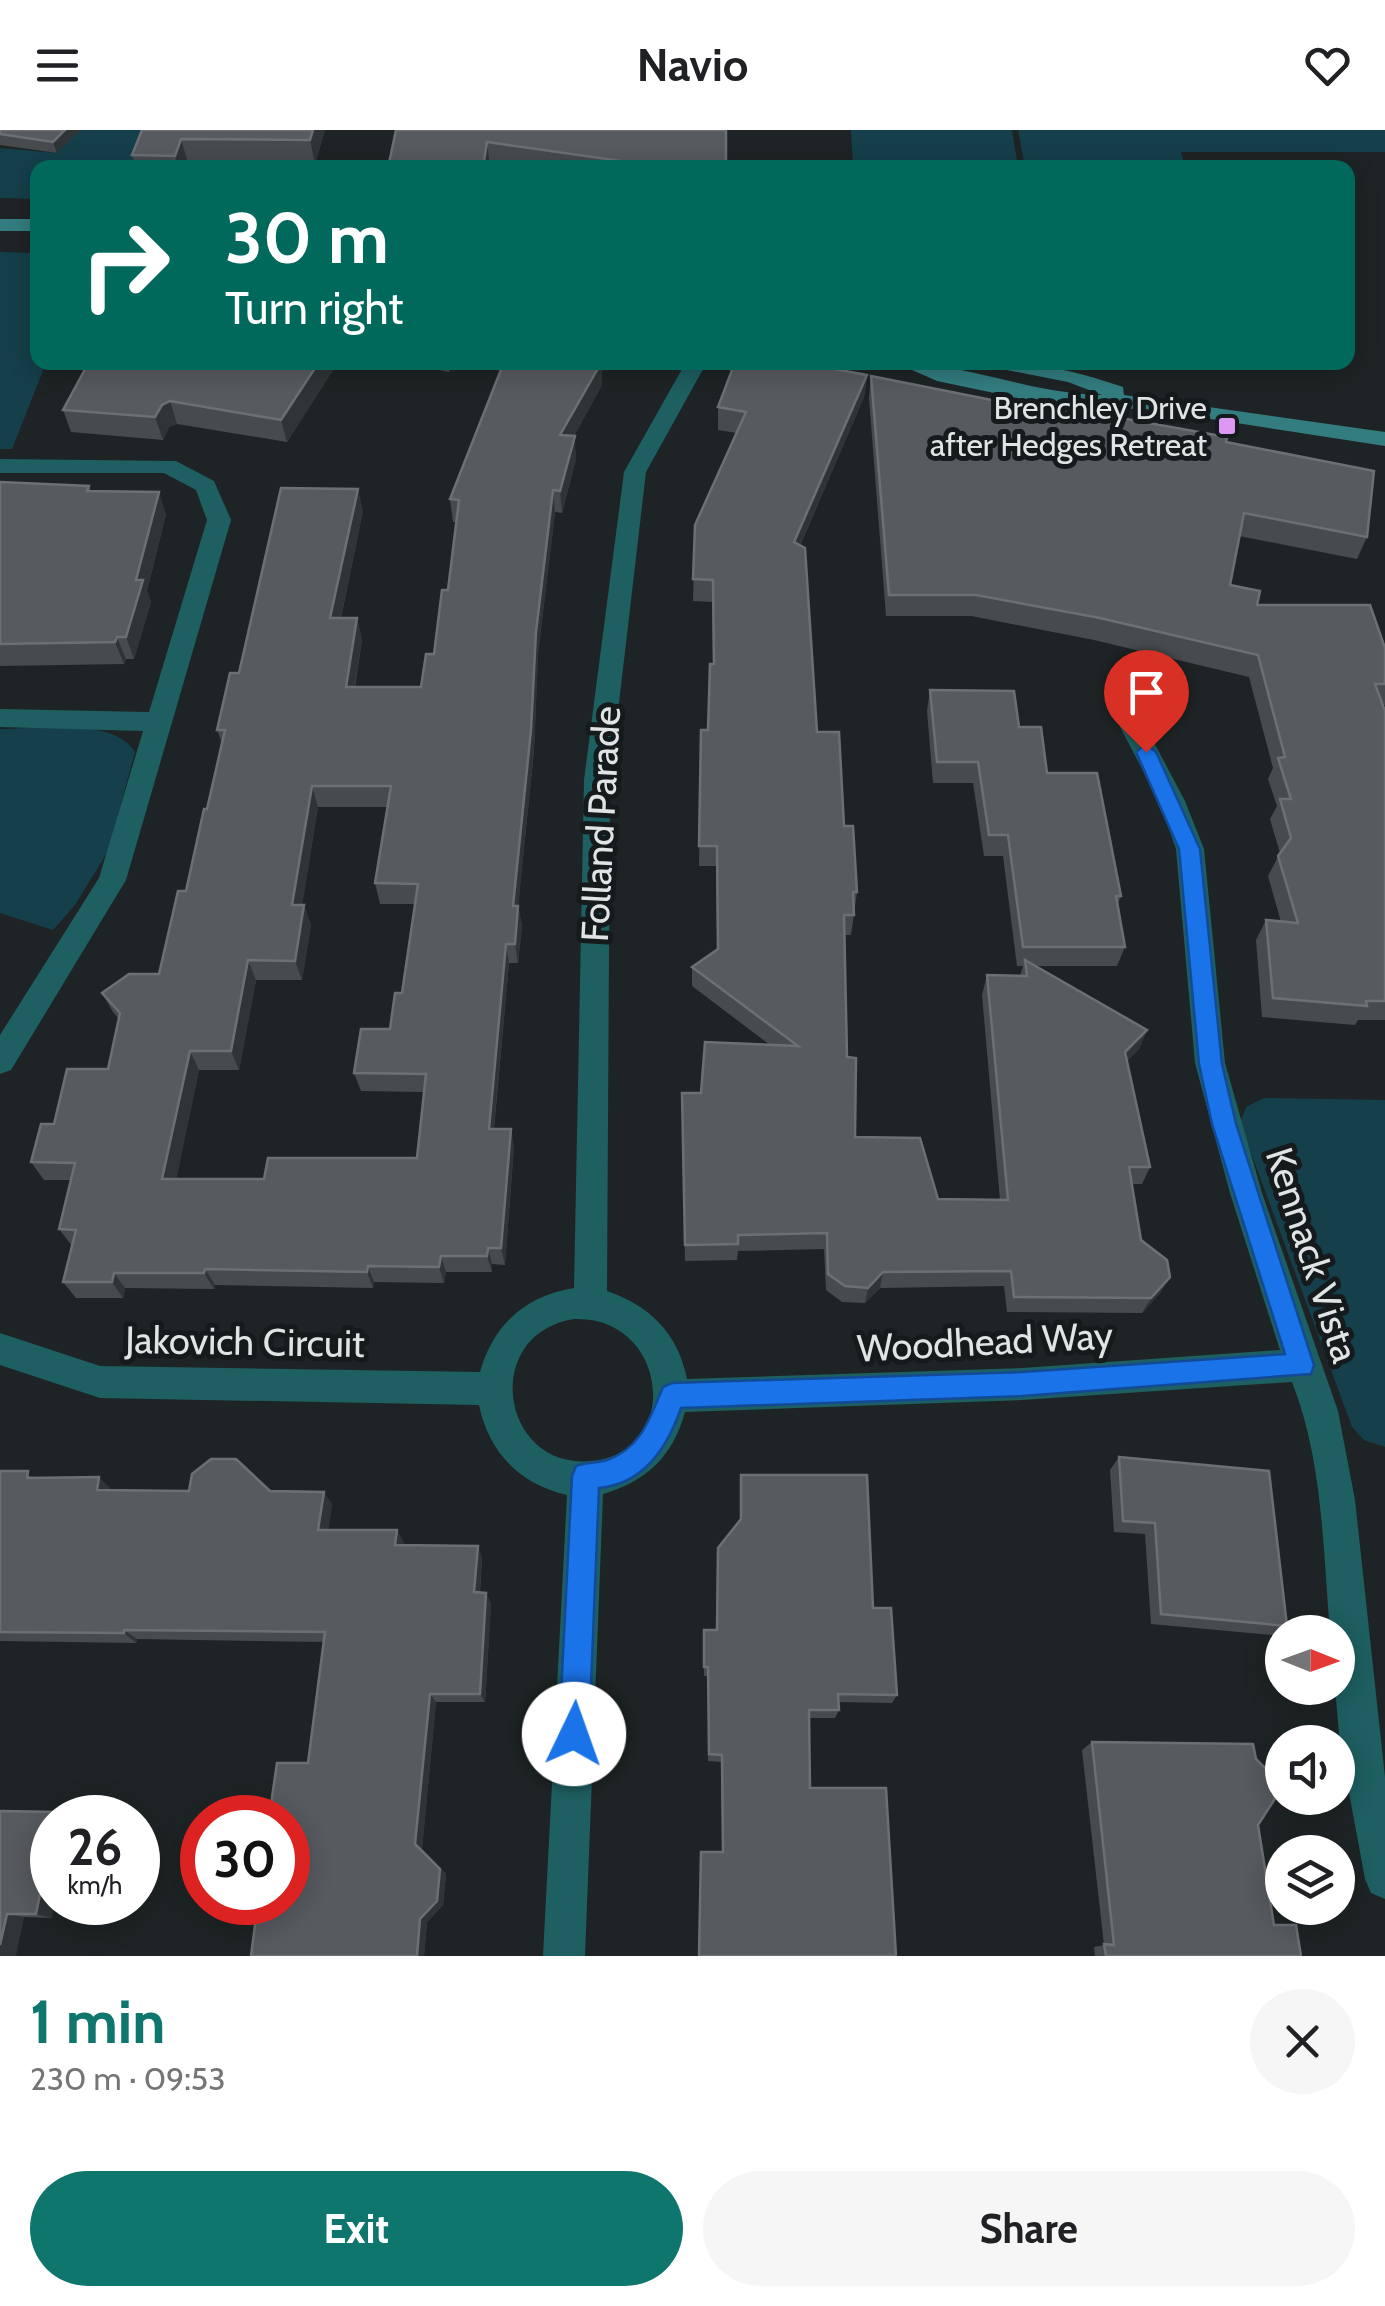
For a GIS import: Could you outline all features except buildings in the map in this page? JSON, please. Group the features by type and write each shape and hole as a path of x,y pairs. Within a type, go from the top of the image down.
{"street":[{"path":"0,226 30,225"},
{"name":"Folland Parade","path":"590,1304 597,780 635,472 692,370"},
{"path":"927,370 1065,400 1146,402 1385,439"},
{"path":"1002,388 1004,370"},
{"path":"1034,370 1146,402"},
{"path":"0,466 168,466 206,486 219,520 112,880 0,1061"},
{"path":"0,718 160,722"},
{"name":"Kennack Vista","path":"1134,727 1172,801 1190,849 1210,1064 1224,1124 1302,1365 1321,1411 1337,1500 1359,1744 1385,1879"},
{"path":"590,1304 611,1307 638,1320 659,1341 670,1368 672,1396 658,1436 636,1459 608,1474 565,1477 535,1467 511,1446 496,1420 494,1389 496,1371 510,1344 531,1322 559,1308 590,1304"},
{"name":"Jakovich Circuit","path":"0,1350 100,1382 494,1389"},
{"name":"Woodhead Way","path":"672,1396 1022,1384 1302,1365"},
{"path":"564,1956 586,1476"}],"shaded area":[{"path":"80,130 157,130 146,160 30,160 30,199 0,198 0,148 57,153"},
{"path":"851,130 1012,130 1017,160 853,160"},
{"path":"1018,130 1385,130 1385,152 1181,152 1183,160 1024,160"},
{"path":"0,252 30,253 30,370 43,370 12,449 0,449"},
{"path":"0,729 93,729 125,741 135,752 108,851 75,905 53,930 0,913"},
{"path":"1264,1098 1385,1100 1385,1447 1364,1440 1352,1427 1240,1123 1246,1107"}],"place":[{"name":"Brenchley Drive after Hedges Retreat","path":"1227,426"}],"route":[{"path":"574,1734 586,1476 608,1474 636,1459 658,1436 672,1396 1022,1384 1302,1365 1224,1124 1210,1064 1190,849 1172,801 1146,752"}]}
